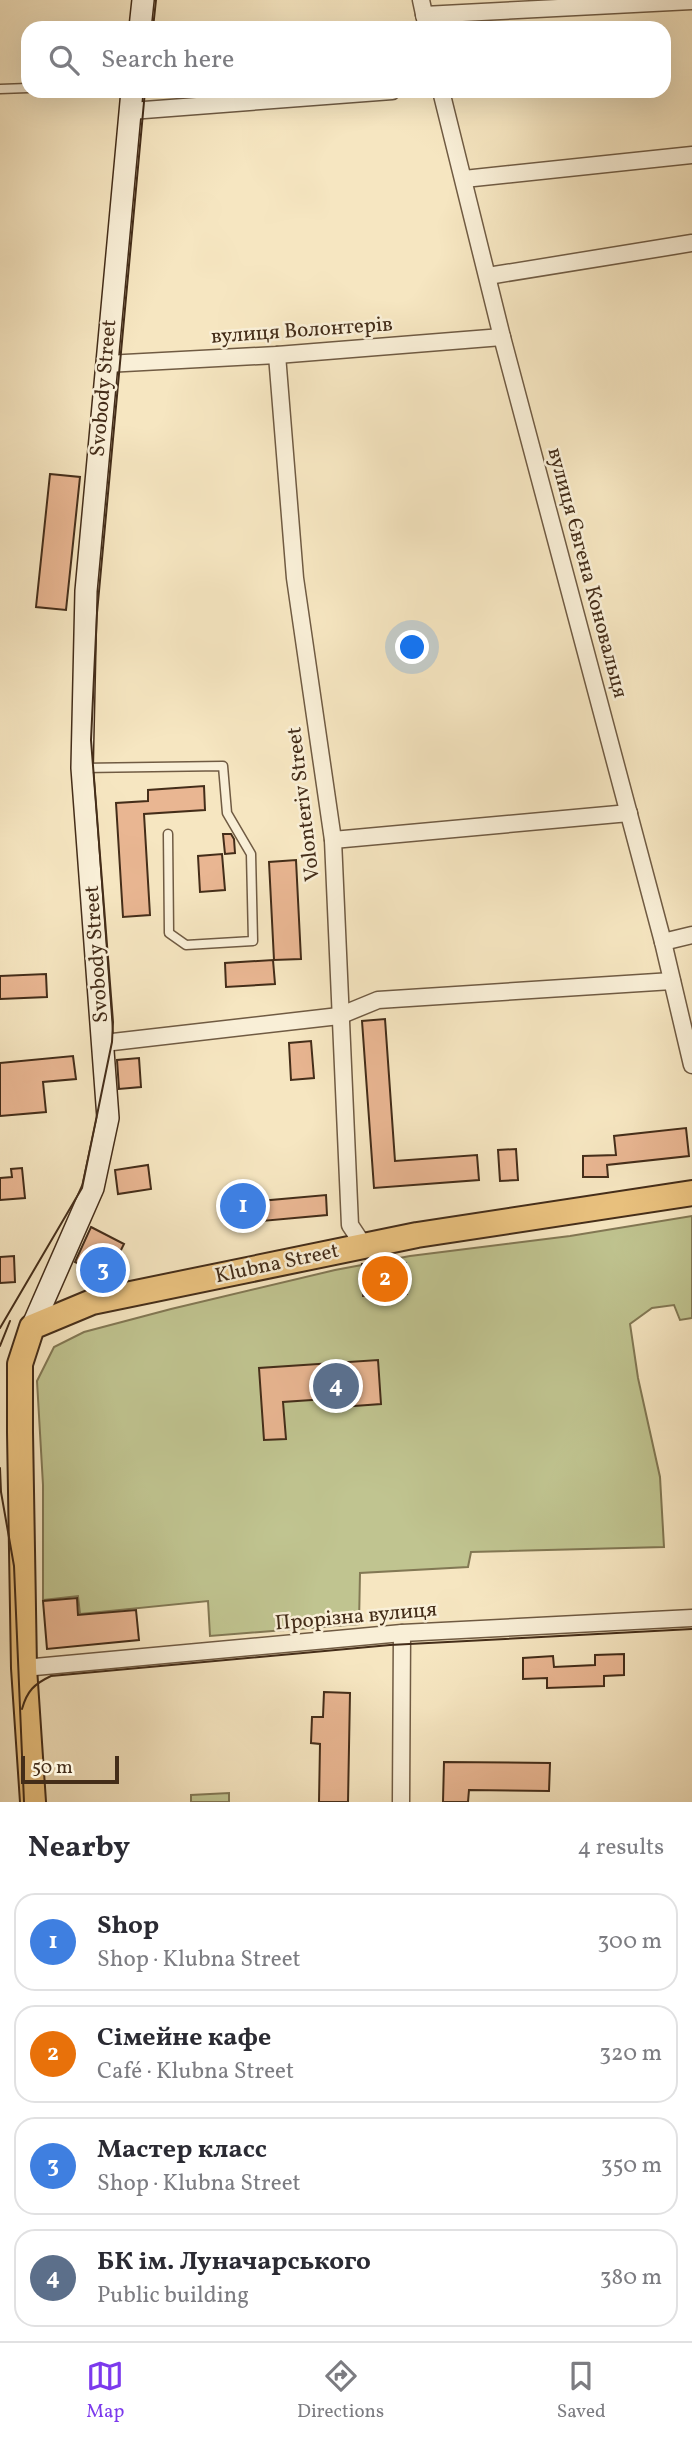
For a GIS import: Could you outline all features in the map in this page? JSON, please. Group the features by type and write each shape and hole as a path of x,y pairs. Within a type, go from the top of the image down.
{"main road":[{"name":"Klubna Street","path":"32,1327 92,1303 417,1235 692,1193"},
{"name":"Svobody Street","path":"32,1327 20,1364 24,1668 33,1802"}],"street":[{"path":"141,21 143,0"},
{"path":"424,14 616,2 692,1"},
{"path":"132,101 210,98"},
{"name":"вулиця Євгена Коновальця","path":"443,98 502,337 663,942 692,1065"},
{"name":"Svobody Street","path":"32,1327 93,1188 107,1118 104,1043 82,768 86,591 132,101"},
{"path":"464,179 692,155"},
{"path":"488,276 692,243"},
{"name":"вулиця Волонтерів","path":"106,364 277,355 502,337"},
{"name":"Volonteriv Street","path":"277,355 295,578 333,840 339,1016 351,1225 364,1246"},
{"path":"333,840 629,813"},
{"path":"663,942 692,935"},
{"path":"104,1043 339,1016 378,1000 672,981"},
{"name":"Прорізна вулиця","path":"24,1668 402,1633 692,1618"},
{"path":"401,1802 402,1633"}],"lane":[{"path":"0,89 21,88"},
{"path":"82,768 223,766 227,813 251,854 253,941 186,945 169,933 168,834"}],"green space":[{"path":"692,1216 692,1318 680,1320 674,1305 652,1308 630,1324 638,1378 660,1477 664,1547 471,1552 468,1567 360,1573 359,1624 210,1636 208,1601 80,1614 78,1596 43,1600 43,1485 37,1381 54,1347 84,1332 335,1270 410,1256 570,1236"},
{"path":"229,1793 229,1802 191,1802 191,1795"}],"building":[{"path":"50,474 80,477 66,610 36,607"},
{"path":"204,786 205,810 144,814 150,915 123,917 116,803 148,801 148,790"},
{"path":"223,834 231,834 235,853 225,854"},
{"path":"222,854 225,890 200,892 198,856"},
{"path":"296,860 301,959 274,960 269,862"},
{"path":"273,960 275,984 226,987 225,963"},
{"path":"46,974 47,997 0,999 0,976"},
{"path":"385,1019 395,1161 477,1155 479,1180 374,1188 362,1021"},
{"path":"311,1041 314,1078 291,1080 289,1043"},
{"path":"73,1056 76,1079 43,1082 46,1112 0,1116 0,1063"},
{"path":"139,1058 141,1087 119,1089 117,1060"},
{"path":"686,1128 689,1156 607,1165 608,1177 583,1177 583,1156 616,1155 614,1136"},
{"path":"516,1149 518,1180 500,1181 498,1150"},
{"path":"148,1165 151,1189 118,1194 115,1170"},
{"path":"22,1168 25,1198 0,1200 0,1178 12,1177 11,1169"},
{"path":"326,1195 327,1215 262,1221 260,1201"},
{"path":"91,1227 124,1244 107,1278 75,1262"},
{"path":"14,1256 15,1282 0,1283 0,1257"},
{"path":"406,1263 407,1294 363,1296 362,1264"},
{"path":"378,1360 381,1404 341,1407 341,1398 283,1402 286,1439 264,1440 259,1368"},
{"path":"77,1598 78,1615 136,1610 139,1640 47,1649 43,1601"},
{"path":"624,1654 624,1675 604,1676 604,1686 547,1688 547,1678 523,1679 523,1658 553,1656 554,1667 595,1665 595,1655"},
{"path":"324,1692 350,1693 348,1802 319,1802 320,1744 311,1743 312,1717 323,1717"},
{"path":"444,1762 550,1763 549,1791 469,1790 468,1802 443,1802"}],"tram line":[{"path":"154,21 156,0"},
{"path":"0,1328 82,1188 112,1042 113,1022 91,740 97,613 144,98"},
{"path":"0,1346 10,1321"},
{"path":"0,1468 1,1492 14,1566 24,1802"},
{"path":"22,1709 32,1689 51,1676 390,1645 692,1629"}],"place":[{"name":"Shop","path":"243,1206"},
{"name":"Мастер класс","path":"103,1270"},
{"name":"Сімейне кафе","path":"385,1279"},
{"name":"БК ім. Луначарського","path":"336,1386"}]}
